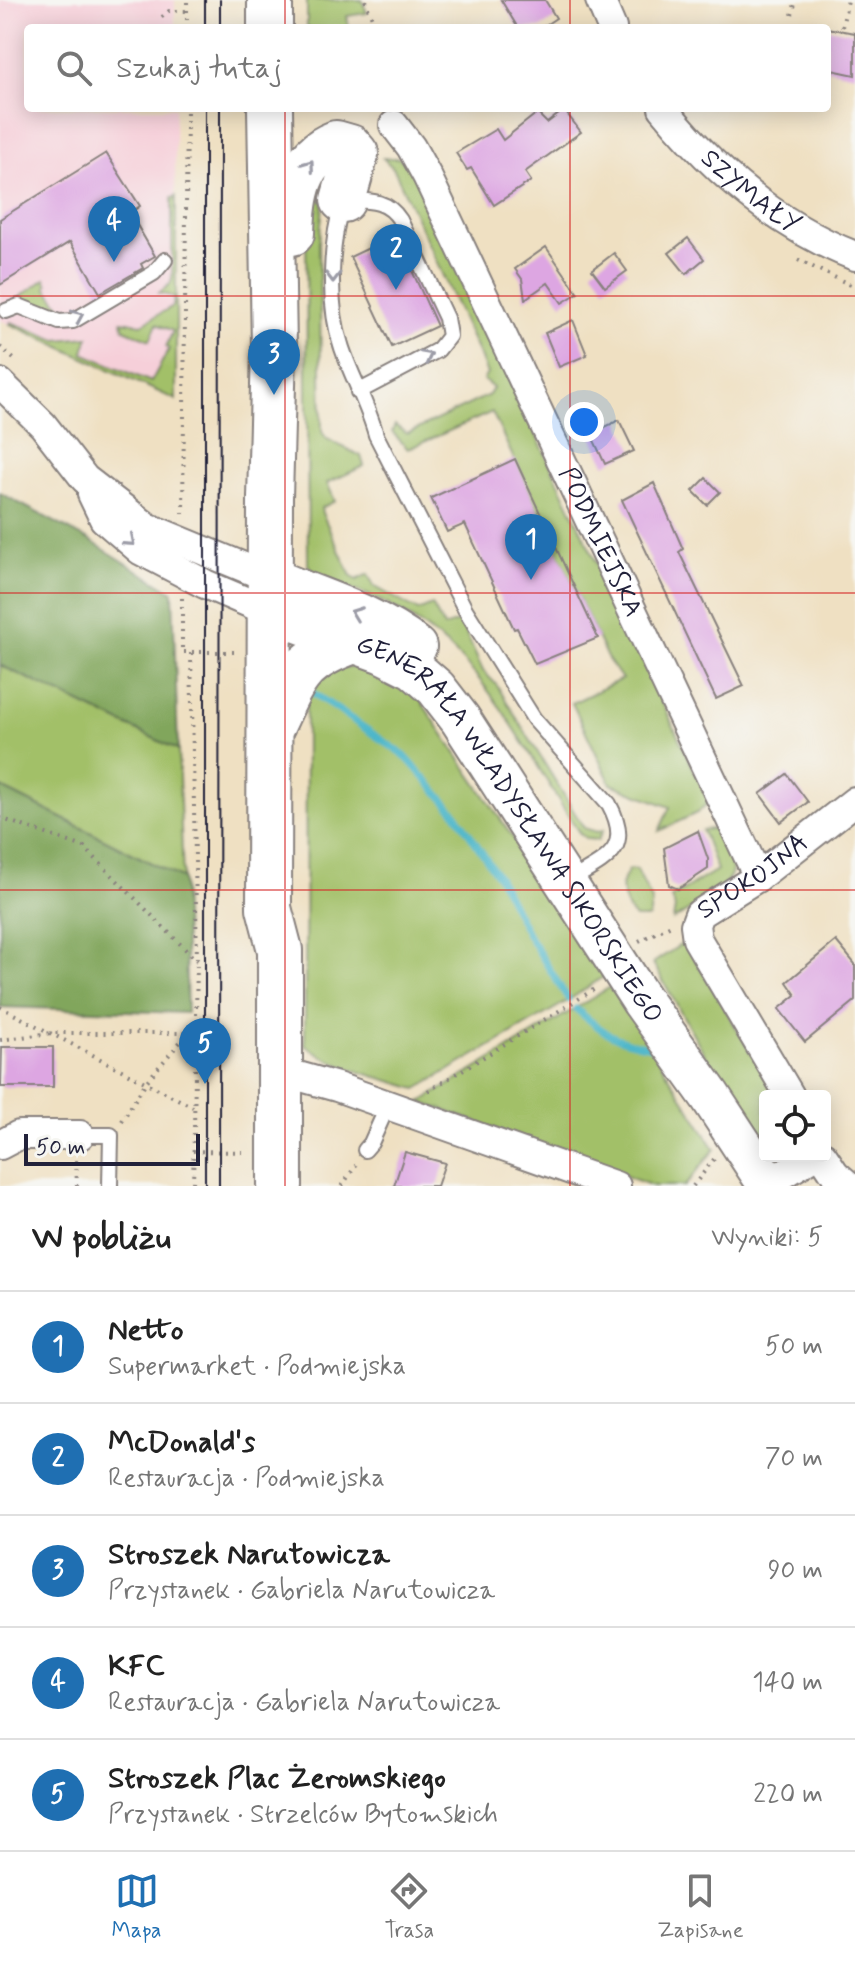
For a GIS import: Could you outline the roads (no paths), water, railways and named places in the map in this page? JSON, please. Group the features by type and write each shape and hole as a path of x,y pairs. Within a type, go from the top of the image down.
{"highway":[{"path":"270,0 270,24"},
{"path":"270,112 274,348 269,908 280,950 280,1186"},
{"path":"274,348 293,302 293,206 296,187 316,155 336,143 350,147 356,154 343,200"},
{"path":"270,730 299,673 327,651 351,642"},
{"path":"241,1173 257,949 269,908"}],"street":[{"path":"600,0 610,24"},
{"name":"SZYMAŁY","path":"666,112 696,147 752,198 809,236 855,256"},
{"name":"PODMIEJSKA","path":"394,125 427,176 758,877"},
{"path":"0,383 43,425 85,479 104,519 140,550 205,584 270,595"},
{"name":"GENERAŁA WŁADYSŁAWA SIKORSKIEGO","path":"270,595 351,642 413,668 436,688 576,877 643,961 710,1096 767,1185"},
{"name":"GENERAŁA WŁADYSŁAWA SIKORSKIEGO","path":"270,595 371,619 401,635 431,658 495,735 576,877"},
{"name":"SPOKOJNA","path":"786,1090 697,939 695,925 699,914 758,877 855,801"},
{"path":"280,1071 388,1105 616,1186"},
{"path":"0,1145 19,1135 80,1135"},
{"path":"767,1185 803,1162"},
{"path":"827,1162 849,1186"}],"lane":[{"path":"358,392 438,350 446,344 450,330 394,209 378,200 343,200 335,226 333,299 340,344 358,392 372,420 376,435 465,609 534,719 609,804 616,817 620,836 612,855 576,877"},
{"path":"6,311 19,306 59,322 73,321 154,273 165,260"},
{"path":"365,1150 388,1105"},
{"path":"80,1135 111,1135 110,1186"}],"waterway":[{"path":"313,693 404,755 455,812 499,878 527,933 568,999"},
{"path":"576,1009 610,1035 651,1047"}],"tram line":[{"path":"205,0 205,24"},
{"path":"220,0 220,24"},
{"path":"205,112 205,1186"},
{"path":"219,1186 220,112"}],"place":[{"name":"KFC","path":"114,262"},
{"name":"McDonald's","path":"396,290"},
{"name":"Stroszek Narutowicza","path":"274,395"},
{"name":"Netto","path":"531,580"},
{"name":"Stroszek Plac Żeromskiego","path":"205,1084"}]}
